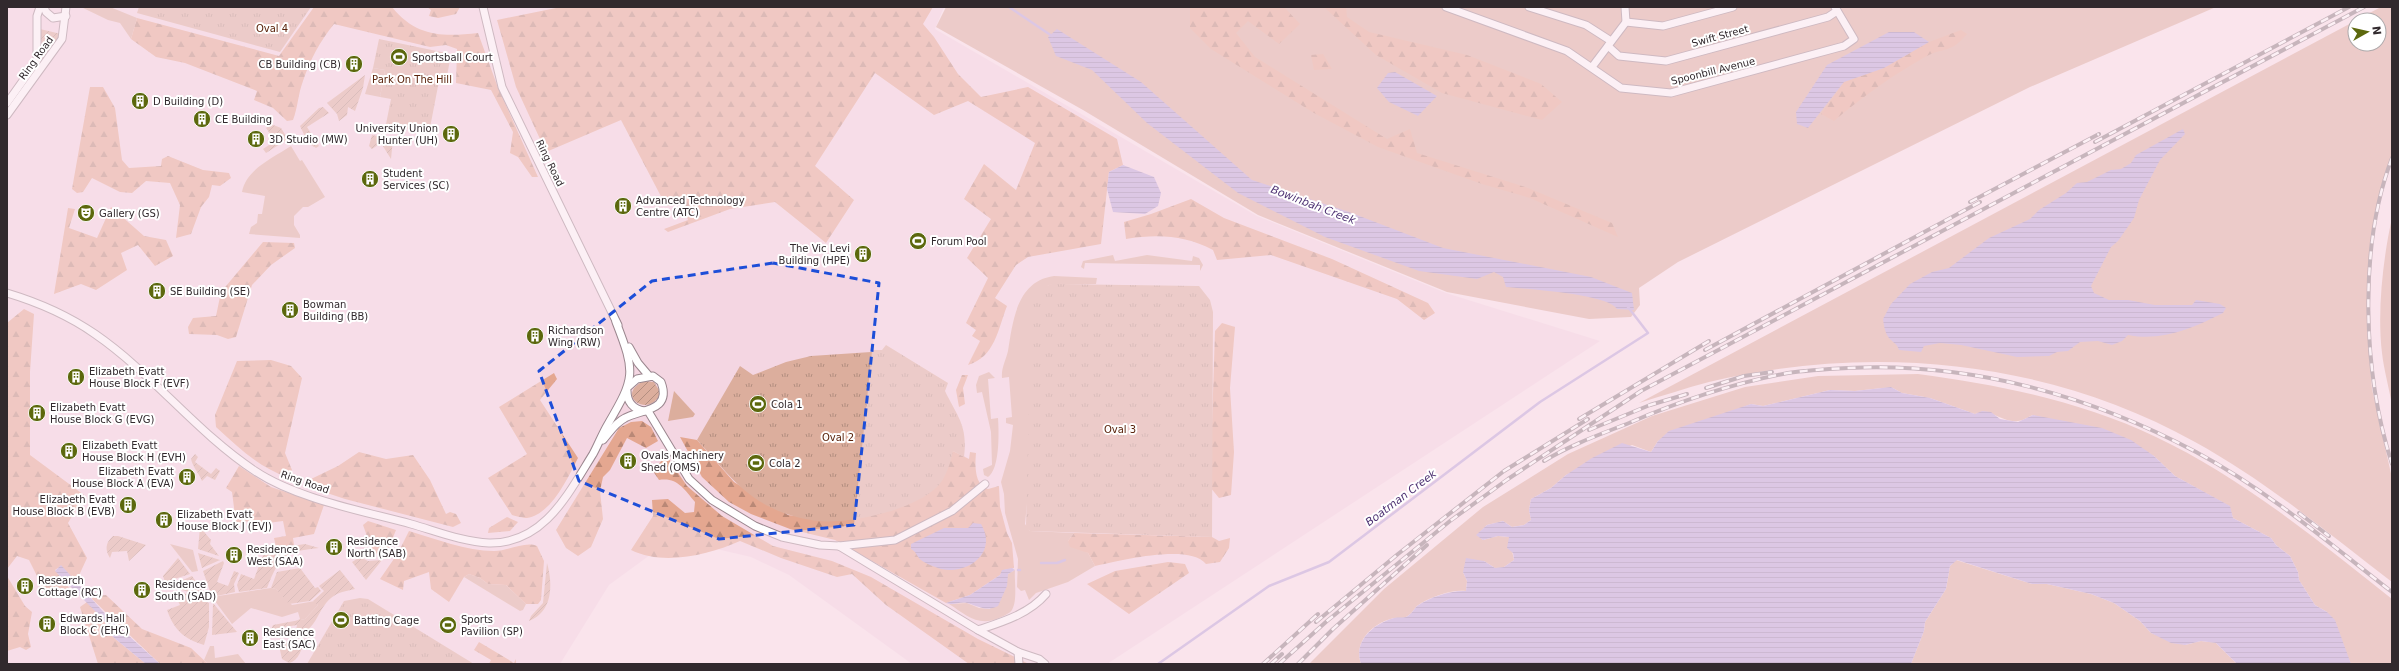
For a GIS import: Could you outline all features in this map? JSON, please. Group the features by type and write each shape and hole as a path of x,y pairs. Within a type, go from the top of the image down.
{"street":[{"path":"37,7 37,16"},
{"name":"Ring Road","path":"7,103 37,61 37,16 40,7"},
{"path":"44,7 46,12 54,18 66,16"},
{"name":"Ring Road","path":"7,115 62,39 66,7"},
{"name":"Ring Road","path":"483,7 502,87 616,322 638,363 649,376 658,379 663,387 664,393 658,406 647,411 633,414 616,423 597,446"},
{"name":"Spoonbill Avenue","path":"1446,7 1567,51 1592,66 1621,88 1671,93 1844,46 1854,38 1836,9"},
{"name":"Swift Street","path":"1529,7 1586,25 1610,44 1619,56 1666,61 1828,17 1836,9"},
{"path":"1592,66 1626,22 1624,7"},
{"path":"1626,22 1662,26 1733,7"},
{"path":"7,110 27,86"},
{"name":"Ring Road","path":"7,293 18,296 61,315 94,333 124,357 193,422 229,452 275,483 308,496 454,536 489,543 506,541 536,530 557,510 597,446 628,389"},
{"name":"Ring Road","path":"7,296 18,296"},
{"name":"Ring Road","path":"616,322 629,359 627,396 632,406 647,411"},
{"path":"628,389 637,379 649,376"},
{"path":"658,406 658,424"},
{"path":"647,411 658,424 666,441 689,478 712,500 755,526 782,537 820,545 839,546 895,540 952,512 985,484"},
{"path":"839,546 978,630 1018,652 1035,657 1045,664"},
{"path":"978,630 1020,614 1040,602 1046,594"},
{"path":"1018,652 1019,664"}],"highlighted area":[{"path":"773,263 879,283 854,525 719,539 579,481 539,371 652,281"}],"shaded area":[{"path":"7,7 944,7 935,29 1257,216 1446,293 1600,341 1107,664 912,664 789,575 751,557 708,547 650,555 609,585 560,664 7,664"}],"green space":[{"path":"81,7 110,7 137,18 131,39 120,23 108,20"},
{"name":"Oval 4","path":"139,7 311,7 280,52 137,13"},
{"path":"314,7 392,7 401,17 411,24 431,33 453,35 478,33 497,85 538,177 532,177 518,157 510,153 513,132 491,90 456,83 457,49 446,45 430,47 334,24 320,44 309,66 301,86 293,120 287,121 273,108 254,100 257,91 185,63 156,57 131,39 137,18 279,56"},
{"path":"427,7 460,7 456,14 438,18 429,16 431,10"},
{"path":"561,7 933,7 923,24 934,37 958,74 981,97 1028,87 1117,139 1123,165 1109,172 1101,244 1028,257 1016,265 995,298 1007,306 998,333 990,349 984,356 968,365 980,341 972,336 976,330 966,323 988,278 967,258 991,219 964,199 984,164 1016,190 1035,143 968,101 934,115 875,73 815,166 854,200 826,243 775,202 730,209 668,232 664,229 688,220 682,204 666,206 621,120 546,152 516,87 497,20"},
{"path":"946,7 2216,7 2030,87 1678,262 1639,288 1640,305 1631,317 1589,319 1447,292 1258,215 1083,110 936,27"},
{"path":"1190,7 1284,7 1300,24 1279,44 1248,21 1236,33 1255,57 1387,139 1410,129 1417,153 1528,188 1612,223 1618,237 1530,198 1482,184 1378,147 1314,113 1211,49 1190,28"},
{"path":"1324,7 1346,7 1347,17 1369,32 1467,55 1541,84 1562,102 1542,120 1442,93 1376,55"},
{"path":"2381,7 2392,7 2392,154 2379,200 2367,286 2367,328 2372,389 2392,478 2392,582 2320,526 2247,473 2195,442 2139,414 2080,393 2020,377 1958,367 1895,362 1833,363 1770,370 1709,382 1639,403 2347,25 2347,52 2387,52 2387,12 2371,12"},
{"path":"40,29 61,34 27,85 15,97 43,57"},
{"path":"1961,30 1967,34 1956,45 1925,57 1901,71 1856,103 1834,121 1821,114 1844,82 1884,68 1929,42"},
{"name":"Park On The Hill","path":"379,39 451,54 446,82 439,81 429,133 386,124 391,99 380,97 385,70 373,68"},
{"path":"1323,54 1332,69 1314,70 1311,55"},
{"path":"373,68 385,70 380,97 365,94"},
{"path":"365,75 363,88 355,111 348,107 347,115 339,121 337,114 327,103"},
{"path":"90,87 103,87 115,108 122,160 129,168 161,166 162,159 168,156 203,170 229,173 231,178 220,186 212,185 209,197 201,207 191,234 176,238 180,205 170,183 146,181 132,193 120,192 92,178 83,192 77,193 72,189"},
{"path":"323,107 329,113 307,127 319,146 316,148 308,143 300,126 319,108"},
{"path":"271,124 281,128 288,139 266,153 263,149 275,141 266,128"},
{"path":"372,135 393,139 391,159 381,143 372,149 369,146"},
{"path":"291,146 300,161 302,160 325,197 308,207 303,207 294,216 294,225 300,235 300,238 249,234 251,227 257,223 258,214 262,214 265,196 242,192 245,184 249,177 261,165"},
{"path":"1191,199 1224,218 1332,259 1428,303 1435,313 1424,320 1397,299 1271,255 1217,260 1213,250 1192,241 1160,236 1126,239 1124,222"},
{"path":"111,207 144,236 166,240 173,256 155,266 138,245 121,253 127,270 96,290 81,284 54,294 68,208 75,209 69,228 97,238"},
{"path":"2392,218 2392,405 2383,359 2380,320 2386,250"},
{"path":"263,242 294,243 295,248 271,265 252,285 236,337 228,339 217,335 189,334 188,327 193,318 216,316 221,292"},
{"path":"1113,255 1115,261 1147,255 1192,261 1193,256 1199,258 1203,265 1200,271 1200,265 1085,263 1084,269 1081,267 1083,261"},
{"path":"1054,276 1097,278 1096,284 1048,285 1025,524 1030,531 1074,533 1068,541 1088,553 1095,566 1068,582 1036,593 1029,600 1025,590 1021,591 1017,587 1018,559 1005,513 1004,494 1001,482 1010,451 1013,425 1006,423 1006,418 1012,417 1009,377 1002,378 1002,374 1012,327 1019,304 1032,285 1042,279"},
{"name":"Oval 3","path":"1053,284 1199,286 1210,300 1213,312 1212,537 1030,531 1026,527 1031,304 1039,291 1045,286"},
{"path":"24,309 34,314 30,372 30,455 84,495 68,523 87,558 76,582 61,566 55,570 72,592 45,592 29,560 17,556 7,569 7,323"},
{"path":"1222,323 1235,327 1230,388 1234,452 1231,495 1219,498 1210,487 1215,331"},
{"name":"Oval 2","path":"886,345 948,383 945,391 963,429 965,446 964,457 953,451 943,479 937,487 916,501 877,515 850,520 820,521 786,514 759,501 739,486 697,440 740,366 753,375 786,362 811,356 871,352 873,350 882,350"},
{"path":"271,360 291,366 302,378 285,453 292,470 287,477 258,462 240,449 216,427 215,415 237,361"},
{"path":"989,372 995,378 988,379 991,419 998,418 999,432 997,459 992,473 988,477 984,475 983,469 992,465 991,432 982,392 977,393 976,385 979,376"},
{"path":"554,373 557,379 540,400 578,458 558,494 544,510 527,518 512,515 488,478 527,454 499,407"},
{"path":"1918,374 1979,383 2069,404 2127,424 2156,437 2188,453 2218,471 2308,533 2392,599 2392,664 2351,664 2327,612 2315,605 2299,580 2298,572 2290,556 2276,545 2271,538 2233,518 2229,506 2175,476 2154,456 2033,415 2018,421 2012,421 1986,412 1975,414 1930,398 1902,393 1891,387 1855,391 1830,390 1763,406 1751,404 1658,441 1651,452 1632,445 1566,475 1551,488 1531,499 1529,510 1531,520 1524,525 1512,527 1503,521 1487,525 1477,535 1483,540 1498,536 1509,537 1514,560 1504,567 1495,568 1484,561 1463,572 1467,581 1466,591 1448,592 1434,597 1417,606 1406,617 1386,620 1379,624 1367,634 1362,641 1359,656 1361,664 1309,664 1384,589 1483,507 1568,454 1652,416 1745,387 1818,376"},
{"path":"962,375 968,375 963,388 965,404 959,407 956,390"},
{"path":"644,381 654,382 659,390 659,396 647,405 636,402 632,392 636,386"},
{"path":"674,391 695,414 693,417 668,421"},
{"path":"642,421 651,427 658,441 646,448 627,438 610,470 603,477 600,491 603,519 591,547 578,556 566,548 556,530 619,428 631,422"},
{"path":"680,437 697,440 734,482 788,515 837,521 953,451 969,459 970,452 976,453 976,474 980,483 983,487 988,489 999,486 1000,507 1007,533 1012,543 1014,568 1004,570 1000,575 970,595 946,603 835,540 790,529 751,514 729,502 702,477"},
{"path":"359,452 386,459 413,455 430,480 446,514 450,512 456,514 461,523 453,527 345,499 312,488 311,479 338,466"},
{"path":"195,454 198,457 195,462 211,474 216,468 220,471 215,480 207,476 202,481 191,459"},
{"path":"666,455 687,486 722,516 773,546 832,561 871,577 978,639 1029,664 969,664 886,605 852,574 837,577 781,558 740,541 714,551 686,557 657,557 644,555 631,550 653,516 652,500 668,499 685,513 694,512 695,502 680,485 671,480 659,480 653,471"},
{"path":"239,466 271,487 324,505 314,534 293,538 294,545 276,547 274,538 286,536 283,521 251,525 250,521 236,523 232,492 226,488"},
{"path":"507,517 518,522 510,531 488,533 489,528"},
{"path":"368,521 396,530 387,552 380,554 373,553 363,525"},
{"path":"200,527 211,540 210,544 219,556 198,549"},
{"path":"409,531 473,549 499,551 522,545 537,546 544,561 541,600 538,604 526,604 506,585 488,584 480,578 469,574 464,577 449,602 431,589 429,572 404,581 403,590 380,579 398,553"},
{"path":"1074,533 1212,537 1219,541 1230,538 1229,548 1220,562 1206,564 1197,558 1185,555 1170,554 1153,555 1095,566 1088,553 1070,547 1068,541"},
{"path":"113,536 118,536 146,545 129,561 127,551 112,552 110,558 107,552 107,544"},
{"path":"170,544 193,550 198,571 192,572"},
{"path":"305,544 319,548 298,551 285,557 276,568 267,588 239,592 237,585 241,574 254,579 265,550"},
{"path":"198,553 220,560 202,568"},
{"path":"360,557 368,561 382,560 366,580 352,562"},
{"path":"178,558 190,574 165,582 163,576"},
{"path":"1956,560 2032,584 2047,584 2091,594 2114,603 2140,621 2151,633 2185,645 2201,641 2216,643 2237,664 1911,664 1924,631 1925,622 1946,589 1950,566"},
{"path":"223,561 224,563 217,582 228,586 234,571 239,573 234,584 235,592 212,597 203,571"},
{"path":"1168,562 1185,564 1189,573 1129,614 1087,584 1115,571"},
{"path":"547,563 550,588 547,604 537,617 529,621 531,616 543,603"},
{"path":"300,568 315,588 318,587 321,591 310,601 289,604 276,589 271,588 277,572"},
{"path":"340,570 355,589 339,593 331,598 322,608 316,620 308,630 295,634 297,625 279,628 277,634 270,632 273,625 305,619 318,605 313,601 324,591 319,586"},
{"path":"1015,570 1014,606 1006,615 992,620 978,620 967,616 949,604 967,603 979,608 990,609 1008,574"},
{"path":"469,574 480,578 488,584 506,585 526,604 523,610 520,611 464,577"},
{"path":"7,576 25,606 32,612 28,634 31,647 26,650 20,647 7,651"},
{"path":"192,576 208,598 169,586"},
{"path":"271,588 276,589 292,605 315,601 318,605 305,619 296,621 300,619 298,612 282,617 251,608 232,624 212,597"},
{"path":"184,593 209,603 209,627 204,645 185,637 173,623 167,610 180,605 178,601"},
{"path":"106,595 142,629 191,648 208,664 160,664 92,599 93,596"},
{"path":"360,598 368,599 474,664 307,664 344,601"},
{"path":"87,602 103,619 113,637 146,664 98,664 80,607"},
{"path":"213,603 237,632 212,635"},
{"path":"305,639 300,654 295,660 289,663 282,659 280,650 283,643"},
{"path":"479,642 514,663 516,659 516,664 489,664 491,660 474,650"},
{"path":"210,646 214,646 215,658 238,654 246,664 208,664 204,660"}],"water":[{"path":"1057,29 1141,82 1252,180 1349,212 1443,248 1591,277 1632,293 1634,310 1617,309 1611,304 1583,296 1506,287 1503,277 1494,272 1477,279 1419,271 1325,237 1238,193 1147,123 1092,70 1056,56 1048,37"},
{"path":"1889,32 1914,32 1929,42 1884,68 1844,82 1808,128 1797,124 1796,112 1827,65"},
{"path":"1395,72 1437,96 1418,116 1389,102 1377,88 1388,73"},
{"path":"2183,129 2185,134 2160,160 2139,200 2134,218 2118,241 2111,247 2091,286 2094,293 2109,300 2128,300 2155,305 2192,305 2196,300 2220,304 2226,308 2223,313 2200,324 2165,335 2141,337 2128,335 2122,341 2112,345 2098,341 2080,342 2068,351 2057,352 2049,356 2017,357 1961,345 1940,343 1924,346 1921,352 1899,350 1897,345 1887,336 1883,319 1891,304 1910,284 1932,272 1949,268 1989,238 2030,219 2039,210 2066,193 2077,183 2087,182 2111,170 2121,169 2131,163 2136,155"},
{"path":"1123,165 1154,177 1161,193 1158,206 1145,214 1113,212 1107,189 1109,172"},
{"path":"1891,387 1902,393 1930,398 1975,414 1982,411 1991,412 2000,419 2018,422 2033,415 2102,428 2131,440 2154,456 2175,476 2230,506 2233,518 2271,538 2276,545 2290,556 2298,572 2299,580 2315,605 2327,612 2335,620 2351,664 2237,664 2216,643 2201,641 2185,645 2171,643 2151,633 2140,621 2114,603 2091,594 2047,584 2032,584 1957,560 1950,566 1946,589 1925,622 1924,631 1911,664 1361,664 1359,656 1362,641 1372,629 1379,624 1394,618 1406,617 1417,606 1434,597 1447,593 1466,591 1467,581 1463,572 1466,558 1484,561 1495,568 1504,567 1514,560 1513,553 1507,548 1509,537 1498,536 1483,540 1476,535 1487,525 1503,521 1512,527 1524,525 1531,520 1529,510 1531,499 1551,488 1566,475 1592,458 1622,443 1651,452 1658,441 1669,431 1751,404 1763,406 1830,390 1855,391"},
{"path":"973,523 981,524 985,534 986,544 978,559 970,565 951,570 941,569 920,559 911,549 911,544 944,528 968,528"},
{"path":"61,565 108,617 160,664 146,664 113,637 103,619 55,571"},
{"path":"1012,568 1015,570 1008,574 1007,586 998,606 994,608 982,608 967,603 946,603 970,595 1000,575 1002,570"}],"waterway":[{"name":"Bowinbah Creek","path":"1009,7 1052,36"},
{"name":"Boatman Creek","path":"1158,664 1269,586 1329,562 1540,402 1648,333 1628,307"},
{"path":"1041,563 1057,563 1065,560"}],"railway":[{"path":"2095,142 2349,7"},
{"path":"1279,664 1327,621 1450,521 1508,479 1641,391 2364,7"},
{"path":"1970,202 2099,134"},
{"path":"2392,158 2381,193 2374,231 2369,270 2368,311 2370,351 2375,391 2382,429 2392,464"},
{"path":"1705,350 1980,202"},
{"path":"1579,419 1709,341"},
{"path":"1544,461 1586,440 1687,400 1727,387 1788,373 1840,368 1894,368 1939,371 1984,377 2028,386 2114,414 2196,452 2248,483 2273,500 2392,592"},
{"path":"1706,388 1744,376 1772,372"},
{"path":"1589,430 1650,405 1687,394"},
{"path":"1316,622 1398,554 1504,471 1588,419"},
{"path":"2299,513 2329,536"},
{"path":"1298,664 1333,629 1427,545"},
{"path":"1263,664 1318,614"},
{"path":"1271,664 1282,654"}],"place":[{"name":"Sportsball Court","path":"399,57"},
{"name":"CB Building (CB)","path":"354,64"},
{"name":"D Building (D)","path":"140,101"},
{"name":"CE Building","path":"202,119"},
{"name":"University Union Hunter (UH)","path":"451,134"},
{"name":"3D Studio (MW)","path":"256,139"},
{"name":"Student Services (SC)","path":"370,179"},
{"name":"Advanced Technology Centre (ATC)","path":"623,206"},
{"name":"Gallery (GS)","path":"86,213"},
{"name":"Forum Pool","path":"918,241"},
{"name":"The Vic Levi Building (HPE)","path":"863,254"},
{"name":"SE Building (SE)","path":"157,291"},
{"name":"Bowman Building (BB)","path":"290,310"},
{"name":"Richardson Wing (RW)","path":"535,336"},
{"name":"Elizabeth Evatt House Block F (EVF)","path":"76,377"},
{"name":"Cola 1","path":"758,404"},
{"name":"Elizabeth Evatt House Block G (EVG)","path":"37,413"},
{"name":"Elizabeth Evatt House Block H (EVH)","path":"69,451"},
{"name":"Ovals Machinery Shed (OMS)","path":"628,461"},
{"name":"Cola 2","path":"756,463"},
{"name":"Elizabeth Evatt House Block A (EVA)","path":"187,477"},
{"name":"Elizabeth Evatt House Block B (EVB)","path":"128,505"},
{"name":"Elizabeth Evatt House Block J (EVJ)","path":"164,520"},
{"name":"Residence North (SAB)","path":"334,547"},
{"name":"Residence West (SAA)","path":"234,555"},
{"name":"Research Cottage (RC)","path":"25,586"},
{"name":"Residence South (SAD)","path":"142,590"},
{"name":"Batting Cage","path":"341,620"},
{"name":"Edwards Hall Block C (EHC)","path":"47,624"},
{"name":"Sports Pavilion (SP)","path":"448,625"},
{"name":"Residence East (SAC)","path":"250,638"}]}
